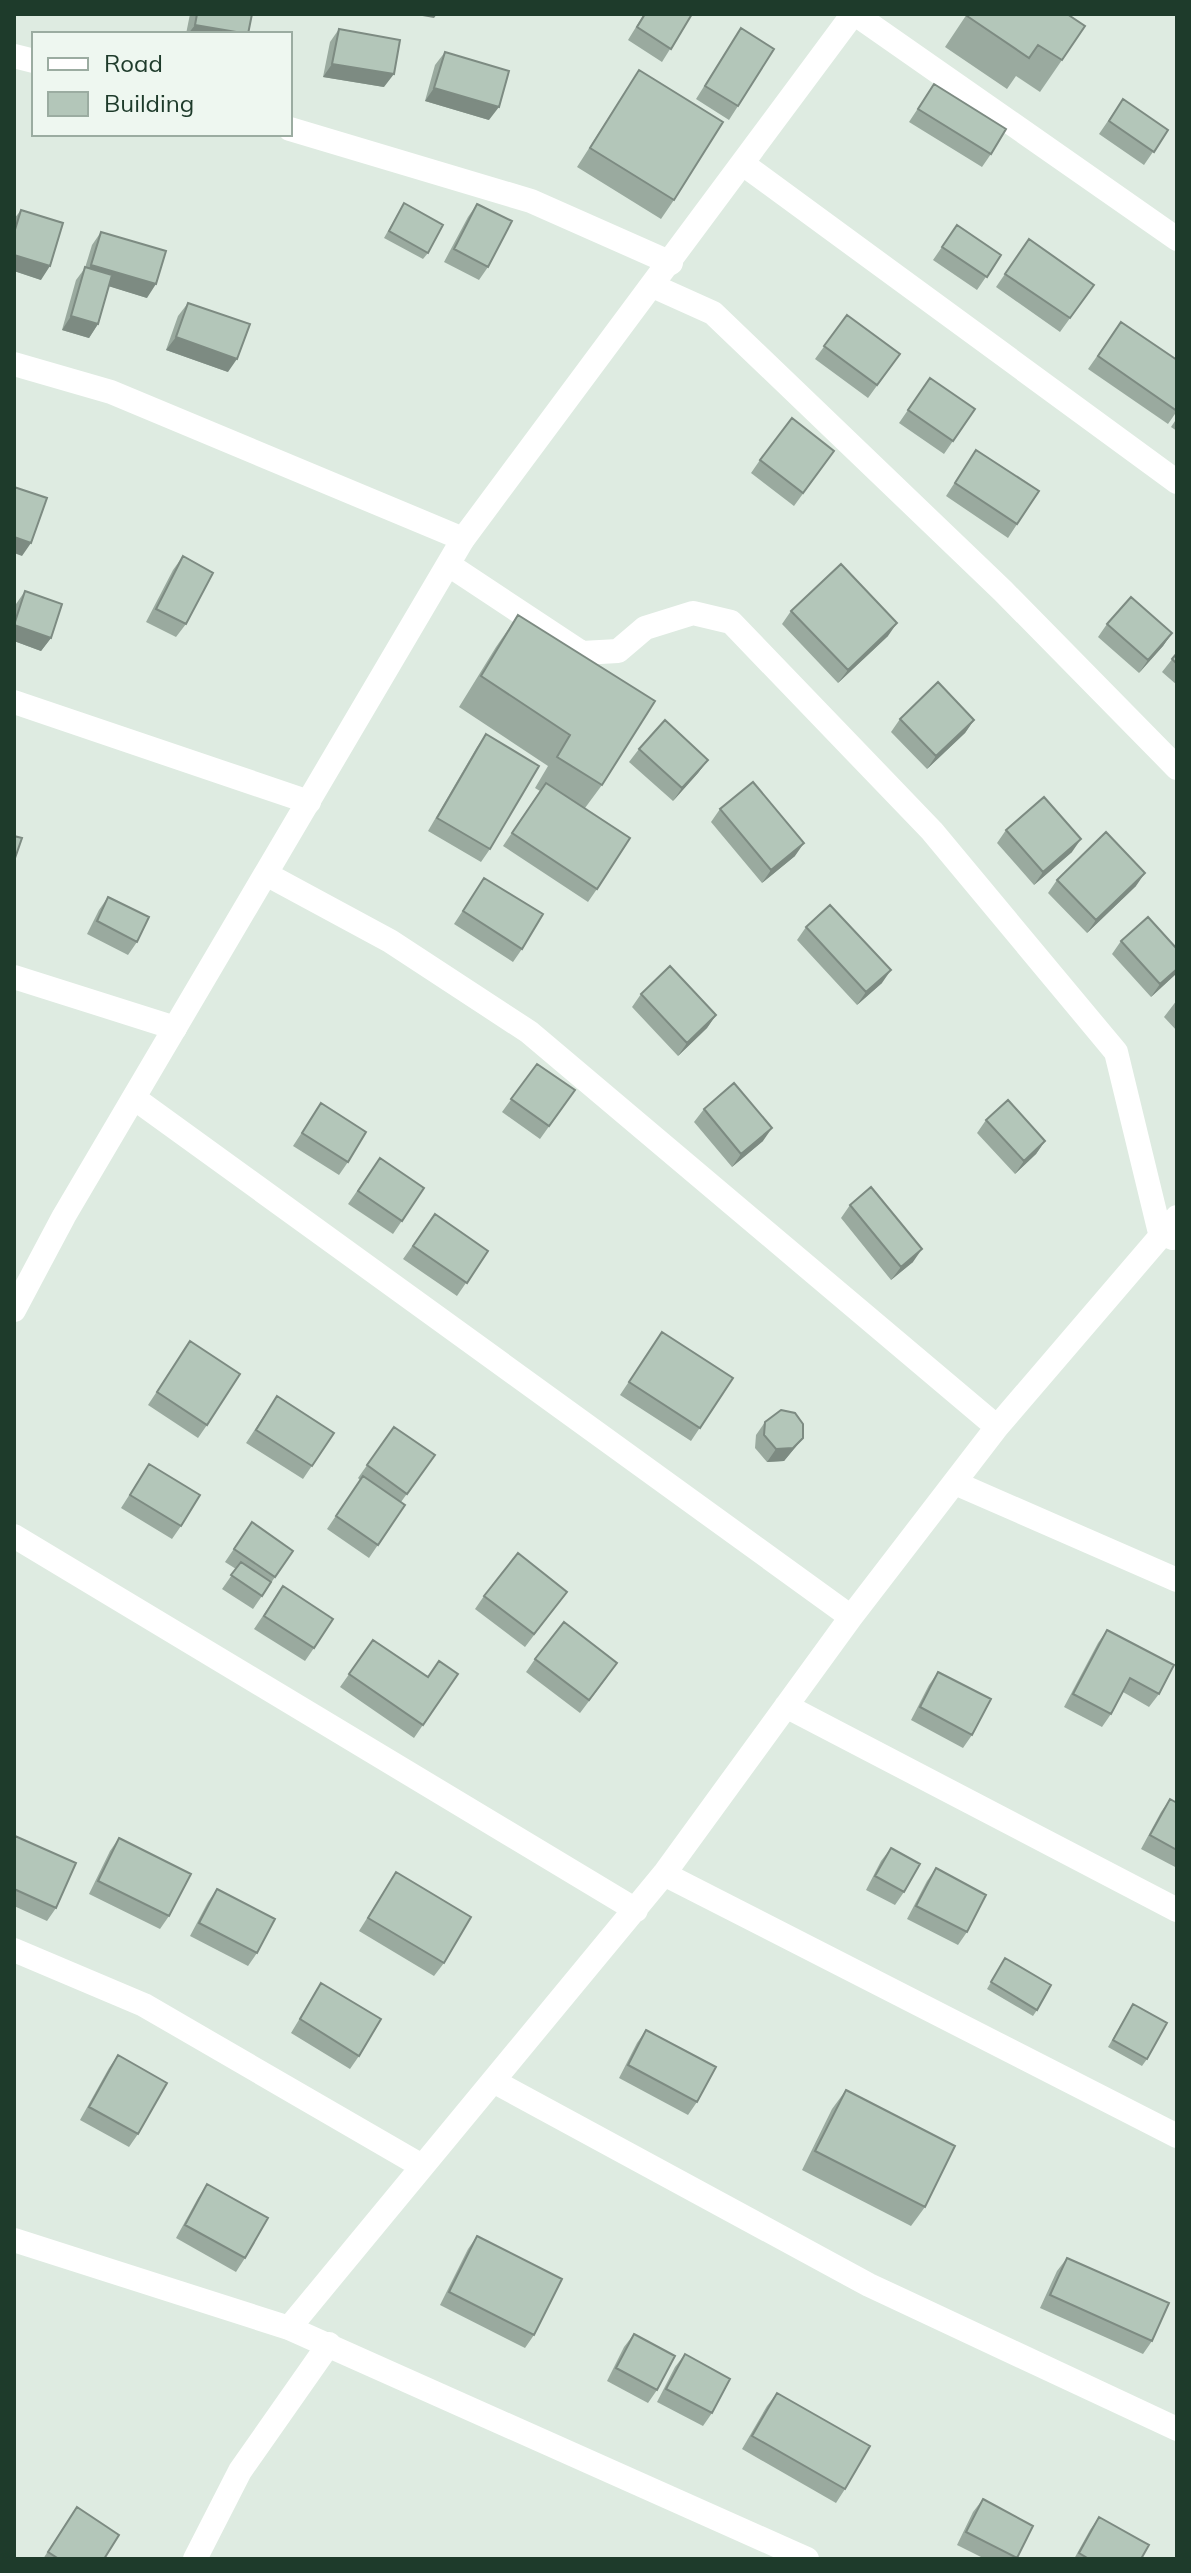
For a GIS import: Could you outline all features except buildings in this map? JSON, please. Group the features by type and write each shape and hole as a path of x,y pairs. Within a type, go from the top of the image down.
{"street":[{"path":"14,1310 23,1275 134,1098 463,539 854,14 1177,239"},
{"path":"292,130 531,201 671,263"},
{"path":"743,164 1177,482"},
{"path":"653,286 713,313 1003,591 1177,768"},
{"path":"14,364 111,392 463,539"},
{"path":"289,2328 420,2165 495,2082 636,1910 851,1617 997,1427 1171,1230 1116,1052 932,831 731,622 693,613 645,628 618,651 582,653 449,565"},
{"path":"14,702 309,802"},
{"path":"266,874 390,941 529,1032 997,1427"},
{"path":"14,977 175,1028"},
{"path":"134,1098 851,1617"},
{"path":"955,1483 1177,1580"},
{"path":"14,1536 636,1910"},
{"path":"786,1706 1177,1910"},
{"path":"664,1874 1177,2136"},
{"path":"14,1950 144,2005 420,2165"},
{"path":"495,2082 869,2285 1177,2429"},
{"path":"14,2240 289,2328 329,2344 807,2559"},
{"path":"195,2559 240,2471 329,2344"}]}
